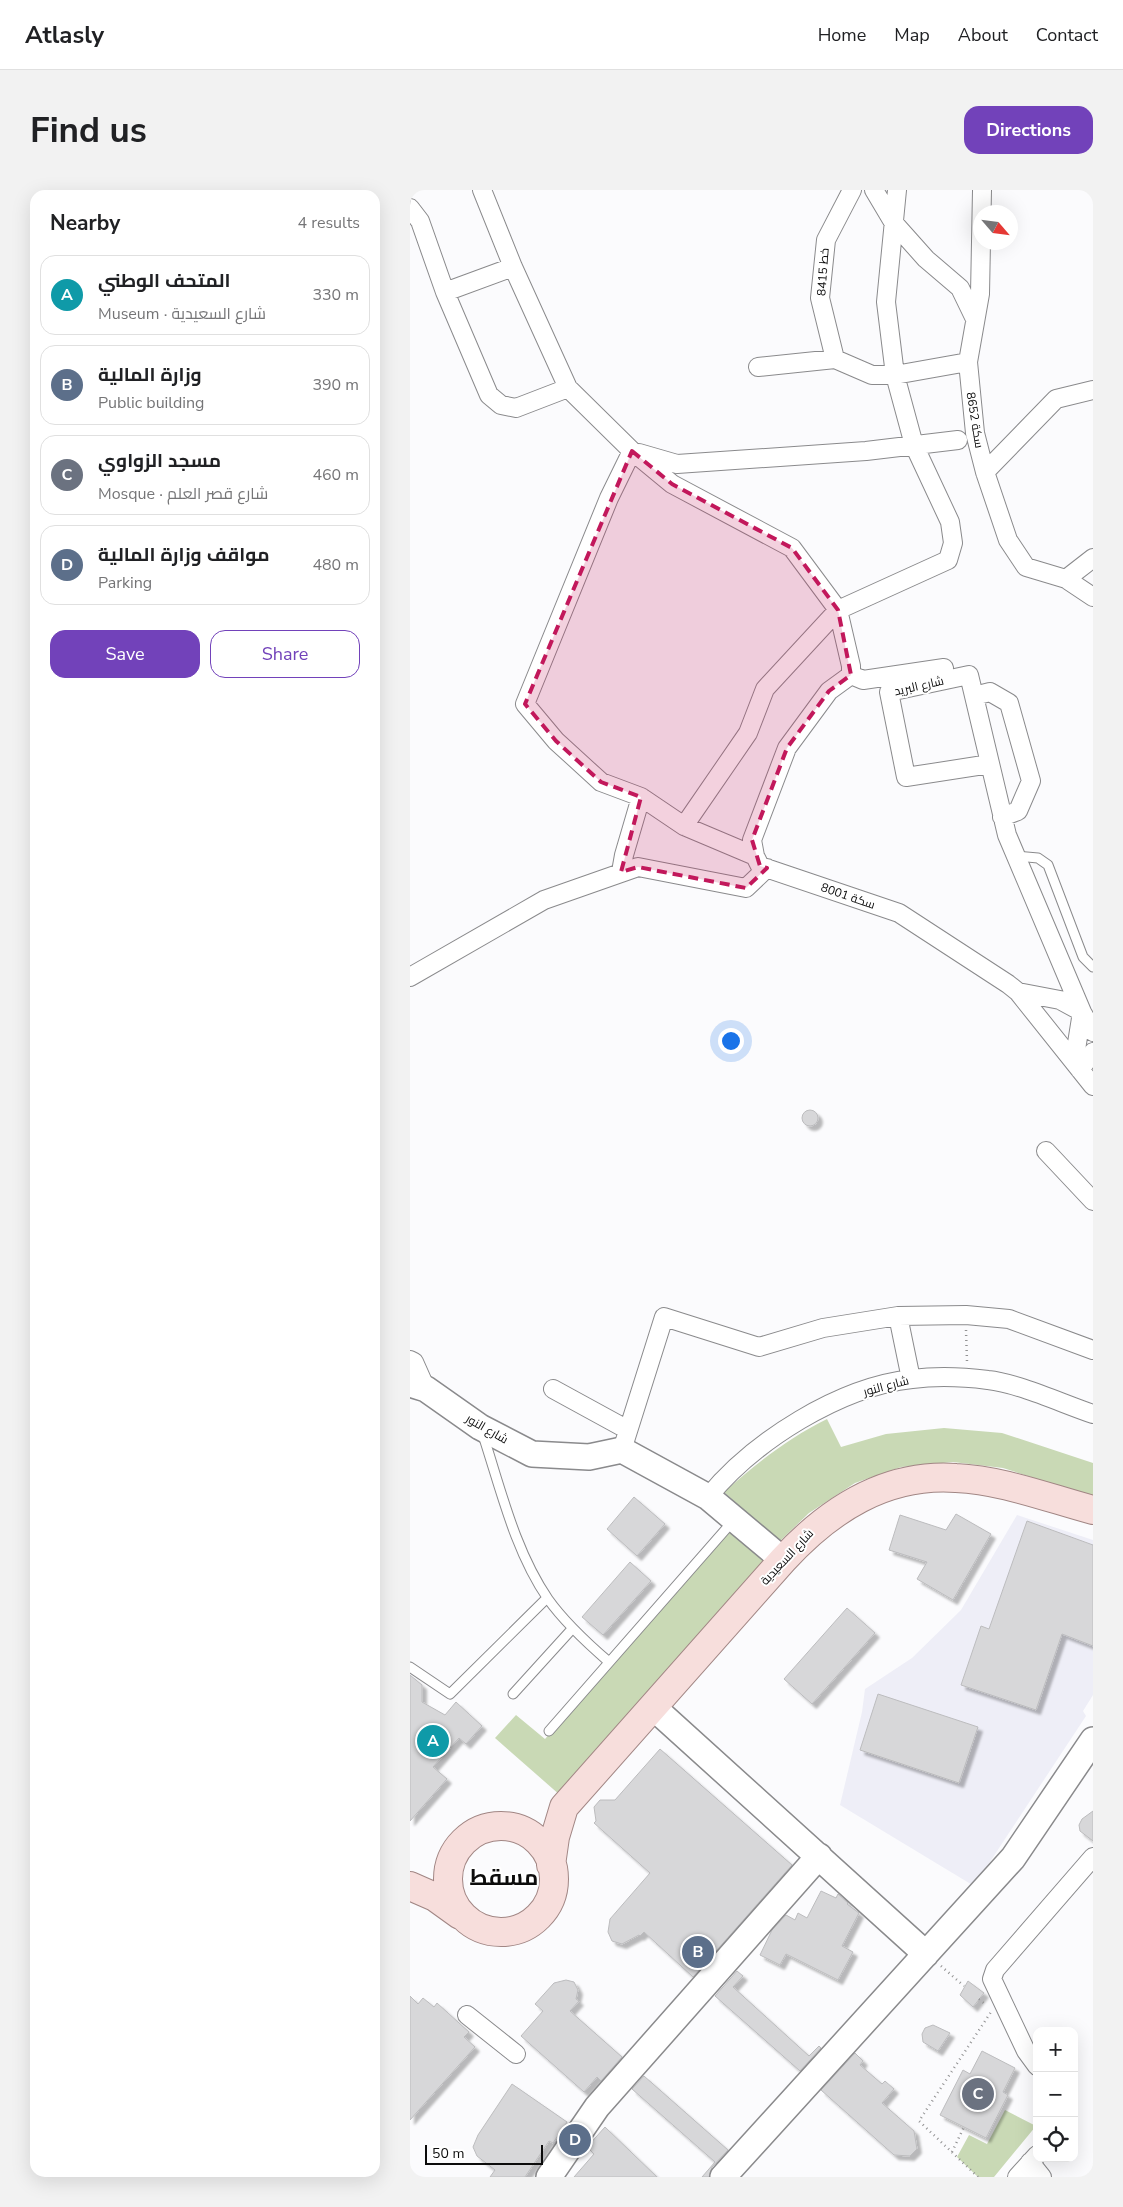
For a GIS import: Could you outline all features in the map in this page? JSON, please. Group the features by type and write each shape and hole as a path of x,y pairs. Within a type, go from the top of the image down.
{"main road":[{"name":"شارع السعيدية","path":"504,1826 537,1819 564,1807 783,1560 807,1535 830,1516 854,1500 879,1490 929,1478 956,1478 982,1481 1093,1510"},
{"name":"شارع السعيدية","path":"551,1865 555,1837 564,1807"},
{"path":"410,1886 435,1897 466,1919 483,1929 502,1932 521,1928 531,1922 547,1904 553,1883 551,1865 542,1846 534,1838 520,1830 504,1826 494,1827 475,1833 460,1846 454,1855 448,1872 449,1889 455,1906 466,1919"},
{"path":"410,1880 431,1871 454,1855"}],"street":[{"path":"482,190 513,268 568,388 632,451 672,484 792,548 838,610 851,666 851,675"},
{"name":"خط 8415","path":"835,359 820,298 826,240 852,190"},
{"path":"874,190 893,222 926,260 960,288 975,319"},
{"path":"684,826 748,733 765,689 838,610 948,560 953,543 950,522 914,444 895,375 886,302 897,190"},
{"name":"سكة 8652","path":"982,190 980,294 968,362 975,433 985,472 1008,540 1026,567 1066,579 1093,597"},
{"path":"410,208 420,222 445,292 489,394 501,405 516,408 568,388"},
{"path":"445,292 513,268"},
{"path":"758,367 835,359 872,375 895,375 968,362"},
{"path":"985,472 1056,399 1093,390"},
{"path":"632,451 677,464 866,451 958,440"},
{"name":"سكة 8001","path":"632,451 609,498 526,704 556,741 601,782 641,797 684,826 761,862 899,913 1018,992 1093,1086"},
{"path":"1066,579 1093,558"},
{"path":"851,675 863,680 944,668"},
{"path":"410,977 544,900 621,872 638,868 746,888 761,862 752,840 787,748 829,691 851,675"},
{"name":"شارع البريد","path":"990,764 906,777 889,692 969,675 1007,835 1082,1012 1093,1032"},
{"path":"974,696 990,692 1009,703 1031,781 1018,811 1002,817"},
{"path":"621,872 641,797"},
{"path":"1018,992 1060,1000 1082,1012 1077,1066"},
{"path":"1077,1066 1093,1052"},
{"path":"1046,1151 1093,1201"},
{"path":"625,1440 664,1317 759,1347 823,1328 898,1316 966,1315 1009,1318 1093,1350"},
{"path":"898,1316 911,1379"},
{"path":"410,1360 414,1362 418,1386"},
{"name":"شارع النور","path":"708,1497 725,1476 755,1450 795,1422 832,1403 874,1388 911,1379 968,1378 990,1380 1093,1414"},
{"name":"شارع النور","path":"418,1386 480,1428 532,1454 589,1456 625,1440"},
{"path":"553,1389 708,1497 783,1560"},
{"path":"653,1707 926,1954"},
{"path":"724,2177 1013,1858 1093,1740"},
{"path":"549,2177 597,2107 818,1856"},
{"path":"1033,2061 1026,2051 992,1979 995,1970 1093,1857"},
{"path":"467,2015 516,2054"},
{"path":"1017,2177 1033,2159"},
{"path":"1036,2162 1042,2177"}],"lane":[{"path":"1015,856 1038,858 1048,865 1083,957 1093,967"},
{"path":"480,1428 519,1545 548,1598 572,1629 609,1662"},
{"path":"549,1731 735,1519"},
{"path":"410,1667 450,1694 548,1598"},
{"path":"513,1694 572,1629"}],"path":[{"path":"966,1315 968,1378"},
{"path":"926,1954 964,1986"},
{"path":"978,2177 919,2121 992,2010 1002,2000"},
{"path":"952,2152 964,2127"}],"highlighted area":[{"path":"632,451 672,484 792,548 838,610 851,675 829,691 787,748 752,840 760,866 767,868 746,888 638,867 621,872 641,797 601,782 556,741 525,704"}],"shaded area":[{"path":"1017,1515 1093,1540 1093,1695 1083,1711 1086,1716 974,1886 840,1805 862,1712 865,1689 912,1658 961,1610"}],"green space":[{"path":"827,1419 841,1447 886,1434 944,1428 1002,1433 1093,1463 1093,1497 1003,1468 953,1462 901,1467 855,1483 809,1513 779,1542 724,1492 773,1452 799,1434"},
{"path":"730,1529 767,1561 561,1796 495,1738 516,1715 545,1739"},
{"path":"1005,2110 1033,2124 1033,2130 994,2177 978,2177 957,2157 969,2135 987,2144"}],"building":[{"path":"810,1110 818,1118 810,1126 802,1118"},
{"path":"634,1497 665,1524 637,1556 607,1529"},
{"path":"956,1514 991,1534 953,1600 917,1579 927,1562 889,1550 900,1515 946,1530"},
{"path":"1027,1521 1093,1545 1093,1646 1062,1634 1036,1710 961,1685 981,1626 989,1629"},
{"path":"630,1562 651,1581 603,1635 582,1617"},
{"path":"847,1608 875,1633 812,1704 784,1679"},
{"path":"410,1675 422,1685 422,1702 445,1715 456,1702 482,1726 466,1744 459,1738 433,1767 447,1779 410,1821"},
{"path":"878,1694 978,1727 959,1783 860,1750"},
{"path":"660,1749 792,1865 693,1977 644,1932 640,1936 622,1944 612,1941 608,1932 610,1919 650,1873 594,1823 596,1821 594,1807 600,1800 615,1800"},
{"path":"1093,1811 1093,1841 1080,1831 1079,1825 1082,1819"},
{"path":"821,1891 836,1898 838,1894 859,1913 842,1946 853,1952 838,1980 786,1954 780,1965 760,1955 772,1930 786,1915 795,1920 798,1913 807,1918"},
{"path":"737,1971 743,1976 733,1987 809,2056 819,2046 821,2048 800,2071 715,1996"},
{"path":"566,1980 574,1982 578,1990 576,1999 579,2001 570,2011 622,2057 601,2081 597,2077 584,2092 521,2036 543,2011 535,2004 554,1983"},
{"path":"968,1981 984,1993 973,2007 960,1995"},
{"path":"410,1996 418,2004 423,1998 434,2007 437,2003 469,2032 464,2037 475,2047 410,2120"},
{"path":"933,2025 950,2033 938,2051 923,2042 922,2034 925,2028"},
{"path":"982,2051 1015,2068 1003,2092 1008,2095 986,2138 940,2115 963,2070 970,2074"},
{"path":"855,2053 863,2061 860,2065 882,2084 885,2081 894,2089 882,2103 914,2131 917,2149 910,2156 894,2155 821,2090"},
{"path":"644,2076 728,2150 712,2167 709,2177 702,2177 715,2162 632,2089"},
{"path":"512,2084 567,2122 553,2143 549,2141 525,2177 490,2177 495,2170 477,2156 473,2147 478,2135"},
{"path":"605,2127 657,2177 574,2177 594,2154 587,2147"}],"place":[{"name":"المتحف الوطني","path":"433,1741"},
{"name":"وزارة المالية","path":"698,1952"},
{"name":"مسجد الزواوي","path":"978,2094"},
{"name":"َمواقف وزارة المالية","path":"575,2140"}],"district":[{"name":"مسقط","path":"504,1878"}]}
